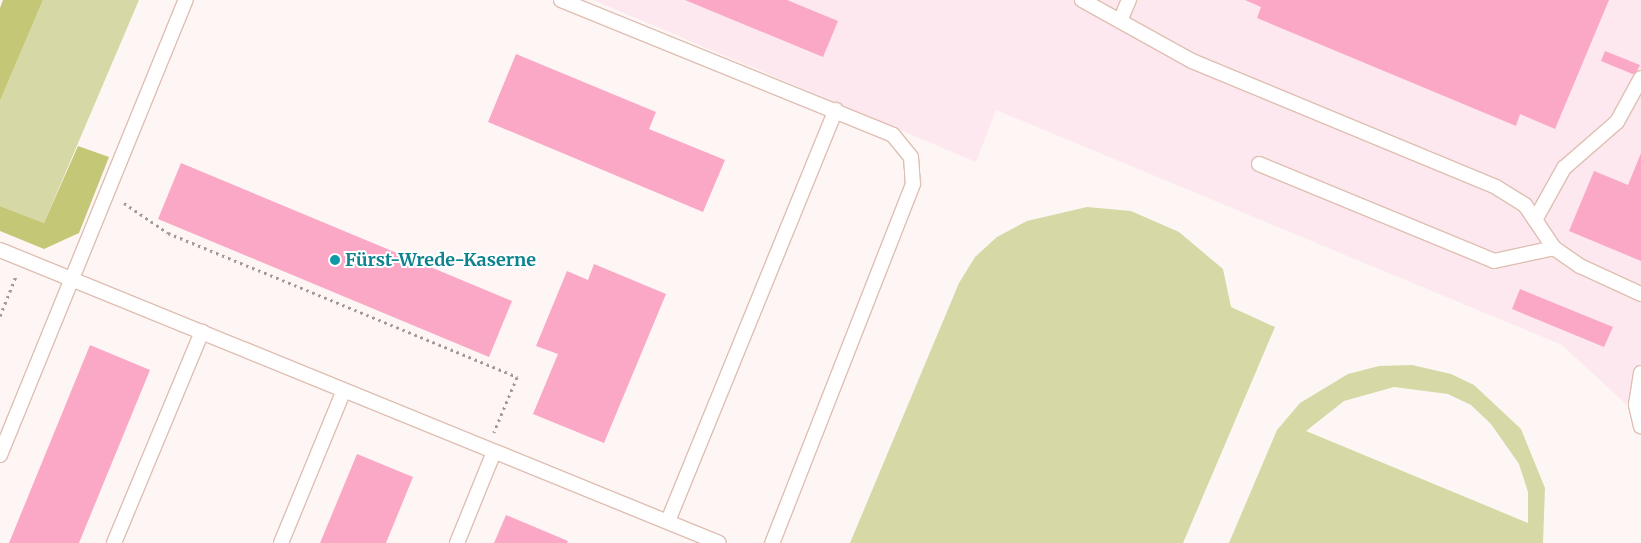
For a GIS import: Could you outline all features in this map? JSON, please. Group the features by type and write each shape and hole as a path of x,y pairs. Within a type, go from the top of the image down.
{"lane":[{"path":"0,455 186,0"},
{"path":"561,0 836,110 893,135 911,157 913,184 772,543"},
{"path":"1082,0 1192,62 1496,187 1525,205 1554,248 1580,266 1641,294"},
{"path":"1120,21 1129,0"},
{"path":"1535,220 1564,168 1617,122 1641,78"},
{"path":"668,521 836,110"},
{"path":"1259,164 1494,261 1554,248"},
{"path":"0,250 720,543"},
{"path":"114,543 202,332"},
{"path":"1641,373 1636,406 1641,426"},
{"path":"281,543 344,390"},
{"path":"457,543 491,450"}],"path":[{"path":"108,192 168,233 517,377 491,450"},
{"path":"0,316 22,259"}],"shaded area":[{"path":"593,0 1641,0 1641,418 1562,345 996,110 976,162"}],"green space":[{"path":"3,0 43,0 0,101 0,8"},
{"path":"43,0 139,0 44,223 0,206 0,101"},
{"path":"78,146 109,157 79,233 44,249 0,231 0,206 44,223"},
{"path":"1087,207 1131,211 1179,232 1223,269 1231,307 1275,327 1183,543 850,543 959,283 975,257 997,237 1027,221"},
{"path":"1412,365 1451,374 1474,385 1521,429 1545,488 1543,543 1229,543 1277,430 1300,403 1348,374 1379,366","holes":["1394,387 1448,394 1471,405 1491,424 1519,464 1528,492 1528,523 1306,431 1344,401"]}],"building":[{"path":"685,0 787,0 838,21 823,57"},
{"path":"1245,0 1609,0 1555,129 1520,114 1516,126 1257,18 1261,7"},
{"path":"1605,51 1640,65 1635,75 1601,61"},
{"path":"516,54 656,112 649,129 725,160 703,212 488,122"},
{"path":"1641,153 1641,261 1569,231 1594,171 1628,185"},
{"name":"Fürst-Wrede-Kaserne","path":"181,163 512,301 489,357 158,219"},
{"path":"594,264 666,294 604,443 533,414 558,354 536,346 567,271 588,280"},
{"path":"1520,289 1613,327 1604,347 1512,309"},
{"path":"90,345 150,370 79,543 9,543"},
{"path":"357,454 413,477 386,543 320,543"},
{"path":"506,515 568,541 567,543 494,543"}],"place":[{"name":"Fürst-Wrede-Kaserne","path":"335,260"}]}
